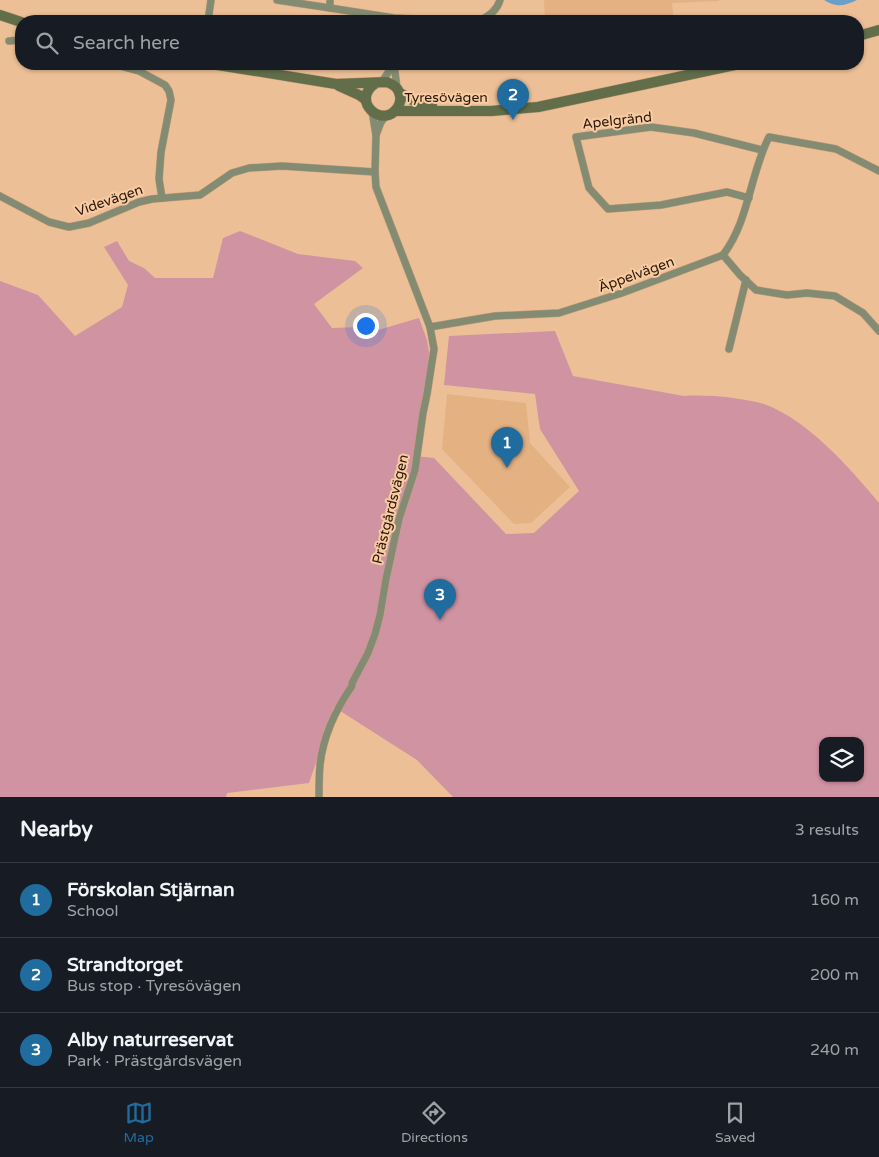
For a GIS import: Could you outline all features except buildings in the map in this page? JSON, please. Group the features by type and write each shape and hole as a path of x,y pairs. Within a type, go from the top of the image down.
{"main road":[{"path":"0,15 15,20"},
{"path":"864,34 879,30"},
{"name":"Tyresövägen","path":"249,70 336,84 379,82 392,84 398,91 421,106 490,105 585,98"},
{"name":"Tyresövägen","path":"372,111 380,116 391,113 490,111 538,106 585,98 712,70"},
{"path":"372,111 366,100 368,90 379,82"},
{"name":"Tyresövägen","path":"336,84 366,100"},
{"name":"Tyresövägen","path":"391,113 400,104 401,99 398,91"}],"street":[{"path":"209,15 211,0"},
{"path":"277,0 330,4 374,15"},
{"path":"489,15 495,10 500,0"},
{"path":"9,41 15,40"},
{"path":"135,70 165,84 171,100 160,152 159,178 162,198"},
{"path":"379,82 389,70"},
{"path":"394,70 398,91"},
{"name":"Prästgårdsvägen","path":"319,797 320,765 326,737 342,701 352,686 375,634 380,615 399,519 415,470 434,349 430,327 376,187 376,135 372,111"},
{"name":"Prästgårdsvägen","path":"376,135 381,122 391,113"},
{"name":"Apelgränd","path":"749,198 728,192 661,205 608,209 589,188 576,138 651,127 694,133 762,150"},
{"path":"879,171 836,150 769,137 762,150 749,198 731,244 723,255 756,290 787,296 807,293 835,296 862,313 879,331"},
{"name":"Videvägen","path":"0,196 49,222 69,226 89,222 139,202 200,194 232,173 248,168 282,166 375,172"},
{"name":"Äppelvägen","path":"430,327 495,316 559,313 622,293 723,255"},
{"path":"728,349 746,280"}],"shaded area":[{"path":"544,0 719,0 672,3 673,15 545,15"},
{"path":"240,231 298,254 355,261 363,268 314,304 332,328 361,327 378,330 419,318 429,352 427,379 415,456 434,458 506,534 534,533 579,491 540,429 535,394 444,385 449,336 555,331 573,376 684,396 720,396 764,404 780,411 812,433 855,475 879,503 879,797 453,797 417,760 334,707 324,731 321,748 309,783 227,793 226,797 0,797 0,281 38,295 75,336 122,307 128,285 104,247 117,241 129,261 144,268 155,278 213,278 223,238"},
{"path":"447,394 526,403 530,443 570,487 531,523 514,524 442,449"}],"water":[{"path":"824,0 857,0 840,5"}],"place":[{"name":"Strandtorget","path":"513,120"},
{"name":"Förskolan Stjärnan","path":"507,468"},
{"name":"Alby naturreservat","path":"440,620"}]}
